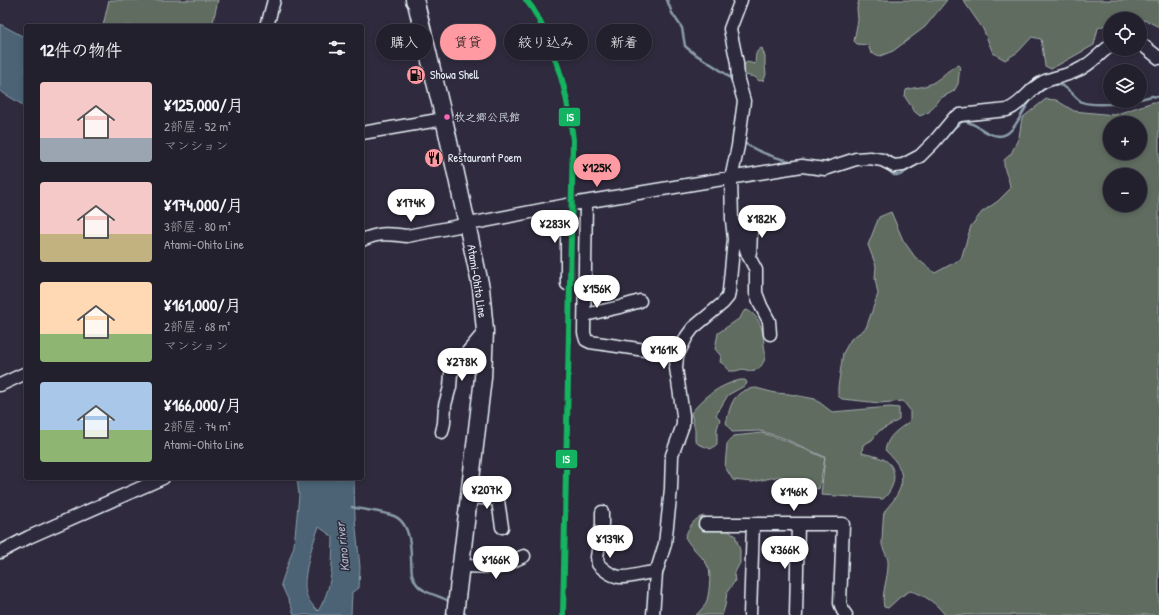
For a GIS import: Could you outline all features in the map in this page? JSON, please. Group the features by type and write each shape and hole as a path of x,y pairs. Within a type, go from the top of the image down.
{"main road":[{"name":"Atami-Ohito Line","path":"414,0 418,9 444,119 481,288 485,331 483,378 455,615"}],"street":[{"path":"268,24 274,0"},
{"path":"653,615 656,572 665,544 671,489 672,455 683,425 683,415 676,368 677,356 687,336 693,328 728,297 734,239 731,179 739,139 744,101 738,80 737,63 730,29 741,0"},
{"path":"1147,49 1159,58"},
{"path":"364,239 377,234 407,236 567,205 731,179 802,166 830,169 856,159 877,159 894,166 903,165 920,156 954,118 960,115 1007,110 1014,107 1043,82 1079,70 1103,52"},
{"path":"364,133 444,119"},
{"path":"586,202 584,337 590,342 677,356"},
{"path":"567,205 567,284"},
{"path":"749,258 750,228 753,220 759,215 764,215 778,220"},
{"path":"732,220 738,228 749,258 756,270 756,293 760,306 768,321 770,334"},
{"path":"585,315 640,301"},
{"path":"442,432 451,374 485,331"},
{"path":"0,385 24,374"},
{"path":"0,552 29,537 158,480"},
{"path":"469,497 496,499 498,501 502,527"},
{"path":"602,512 602,524 597,557 598,564 614,576 631,577 656,572"},
{"path":"705,524 843,524 840,603 846,615"},
{"path":"746,615 753,524"},
{"path":"796,615 798,524"},
{"path":"461,566 490,568 498,567 524,556"}],"green space":[{"path":"109,0 218,0 212,24 103,24"},
{"path":"859,0 947,0 925,27 893,51 880,56 871,53 868,45 857,44 854,41 858,20 857,8"},
{"path":"963,0 1159,0 1159,27 1147,21 1147,12 1103,12 1103,26 1098,28 1094,45 1051,69 1045,66 1041,39 1032,37 1018,52 1005,60 993,53 983,29"},
{"path":"762,48 765,57 766,74 764,80 759,81 755,77 745,75 741,71 747,62 755,64 757,53 759,49"},
{"path":"957,65 960,66 958,84 954,91 939,99 929,112 920,116 915,112 905,97 906,90 932,83"},
{"path":"1046,99 1056,100 1074,111 1114,115 1135,108 1147,108 1147,104 1153,102 1159,103 1159,615 945,615 930,600 920,594 910,591 900,597 888,608 884,607 883,596 888,562 882,544 884,515 885,511 899,491 902,478 899,467 885,450 891,436 910,421 910,410 903,401 880,403 842,399 838,396 843,353 851,339 866,328 878,294 875,278 876,266 868,245 879,217 891,212 903,240 915,257 935,273 961,259 971,226 982,212 998,201 1010,189 1004,160 1011,154 1019,137 1022,118"},
{"path":"747,310 755,316 760,325 765,351 764,361 759,369 750,371 743,369 729,371 725,365 720,362 721,356 715,349 718,333 740,318 744,311"},
{"path":"745,380 747,382 746,385 728,395 716,415 720,419 717,429 717,444 711,449 698,444 695,440 695,430 691,413 712,392 732,382"},
{"path":"756,388 775,393 815,399 832,412 890,407 899,408 899,420 879,431 872,440 863,445 862,453 883,459 892,467 894,473 893,484 887,495 883,499 821,495 825,457 781,437 760,431 732,432 726,423 734,399 748,389"},
{"path":"762,433 782,439 825,458 819,489 785,483 781,476 752,482 733,480 725,467 727,444 733,436"},
{"path":"704,516 735,535 740,550 740,563 734,574 735,581 727,592 722,615 696,615 707,600 710,572 707,564 685,537 692,524 700,517"}],"water":[{"path":"0,24 24,37 24,106 0,91"},
{"name":"Kano river","path":"297,480 354,480 355,518 360,567 359,588 352,592 351,615 294,615 281,584 294,546 299,495","holes":["319,527 333,537 332,566 327,593 318,611 313,606 306,594 305,581 307,565"]}],"waterway":[{"path":"667,0 672,13 682,28 685,46 729,76 734,82"},
{"path":"1035,95 1050,86 1058,85 1066,88 1082,102 1103,104"},
{"path":"1147,97 1159,97"},
{"path":"945,138 963,121 973,124 988,133 997,136 1004,135 1015,126 1032,99"},
{"path":"743,142 748,146 771,156 790,161 793,164"},
{"path":"827,174 860,164"},
{"path":"885,167 894,175 900,175 918,164"},
{"path":"352,507 385,513 399,519 403,523 408,535 412,571 416,583 423,590 450,602"},
{"path":"461,609 466,615"}],"transit line":[{"name":"IS","path":"526,0 538,18 557,63 567,101 573,140 563,615"}],"place":[{"name":"Showa Shell","path":"416,75"},
{"name":"牧之郷公民館","path":"447,117"},
{"name":"Restaurant Poem","path":"434,158"}]}
